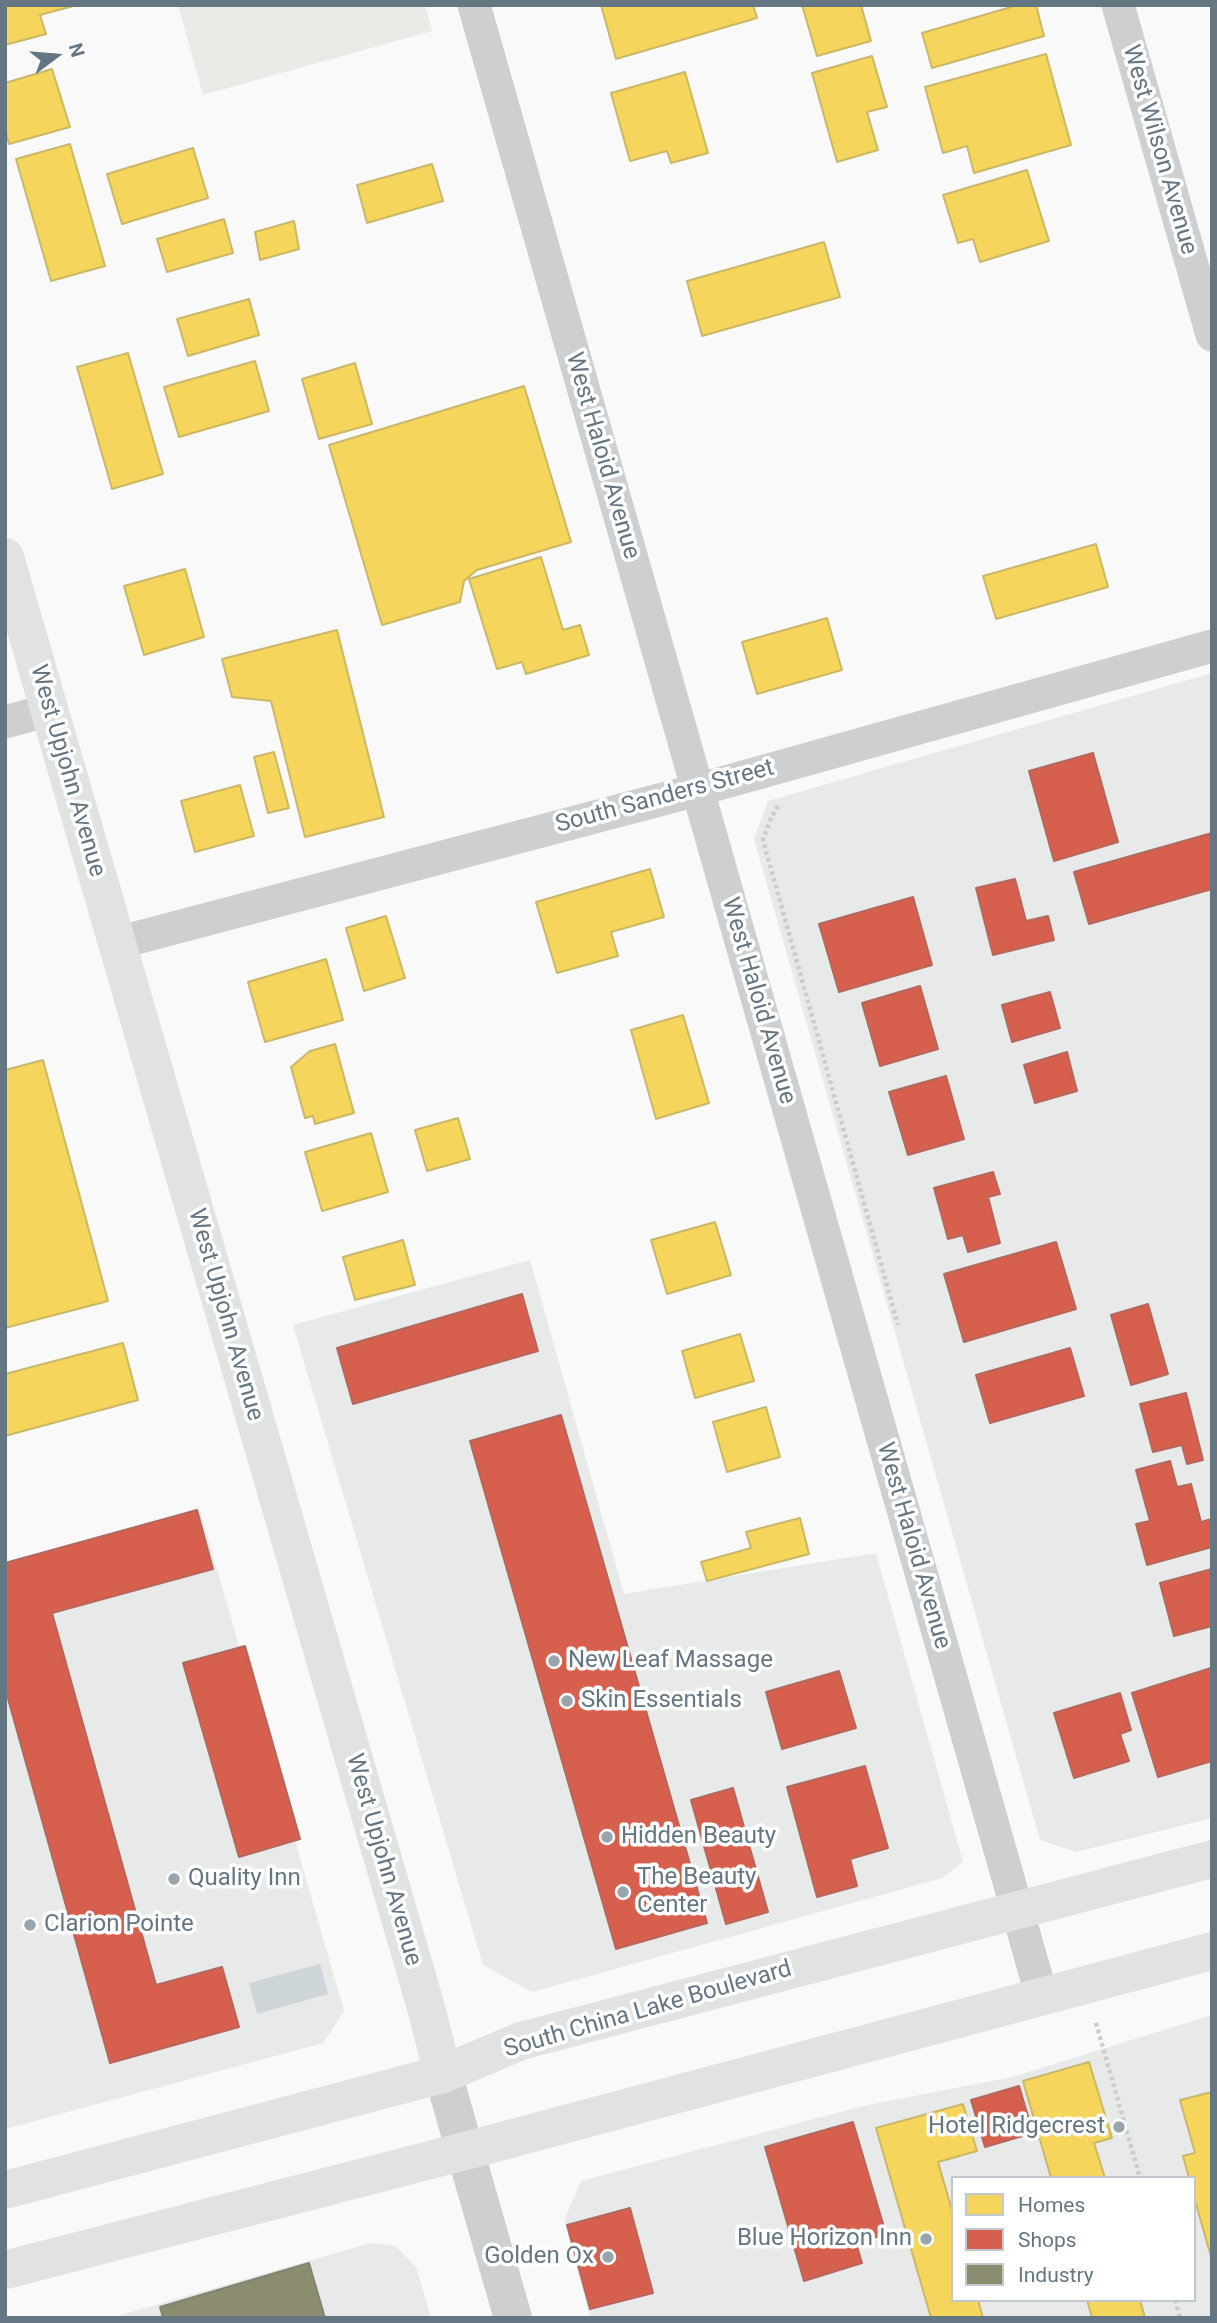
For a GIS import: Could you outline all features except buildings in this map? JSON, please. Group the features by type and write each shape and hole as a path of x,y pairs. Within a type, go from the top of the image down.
{"main road":[{"name":"West Upjohn Avenue","path":"5,557 443,2074"},
{"name":"South China Lake Boulevard","path":"5,2190 443,2074 522,2041 1212,1859"},
{"path":"5,2270 465,2151 1212,1951"}],"street":[{"name":"West Haloid Avenue","path":"474,5 1042,1997"},
{"name":"West Wilson Avenue","path":"1118,5 1212,335"},
{"name":"South Sanders Street","path":"117,943 697,789 1212,646"},
{"path":"5,722 49,710"},
{"path":"443,2074 513,2318"}],"path":[{"path":"780,803 763,840 898,1325"},
{"path":"1086,1985 1139,2176"}],"shaded area":[{"path":"178,5 425,5 432,31 203,95"},
{"path":"1212,673 1212,1818 1076,1852 1040,1840 754,839 768,801"},
{"path":"530,1260 624,1594 876,1553 963,1862 942,1878 532,1992 483,1965 293,1325"},
{"name":"Quality Inn","path":"200,1510 344,2011 323,2043 5,2129 5,1562"},
{"path":"320,1964 328,1994 257,2014 249,1983"},
{"path":"1212,2015 1212,2318 590,2318 564,2220 581,2181 863,2106 1012,2077"},
{"path":"371,2243 396,2246 416,2267 431,2318 110,2318"}],"place":[{"name":"New Leaf Massage","path":"554,1661"},
{"name":"Skin Essentials","path":"567,1701"},
{"name":"Hidden Beauty","path":"607,1837"},
{"name":"Quality Inn","path":"174,1879"},
{"name":"The Beauty Center","path":"623,1892"},
{"name":"Clarion Pointe","path":"30,1925"},
{"name":"Hotel Ridgecrest","path":"1119,2127"},
{"name":"Blue Horizon Inn","path":"926,2239"},
{"name":"Golden Ox","path":"608,2257"}]}
